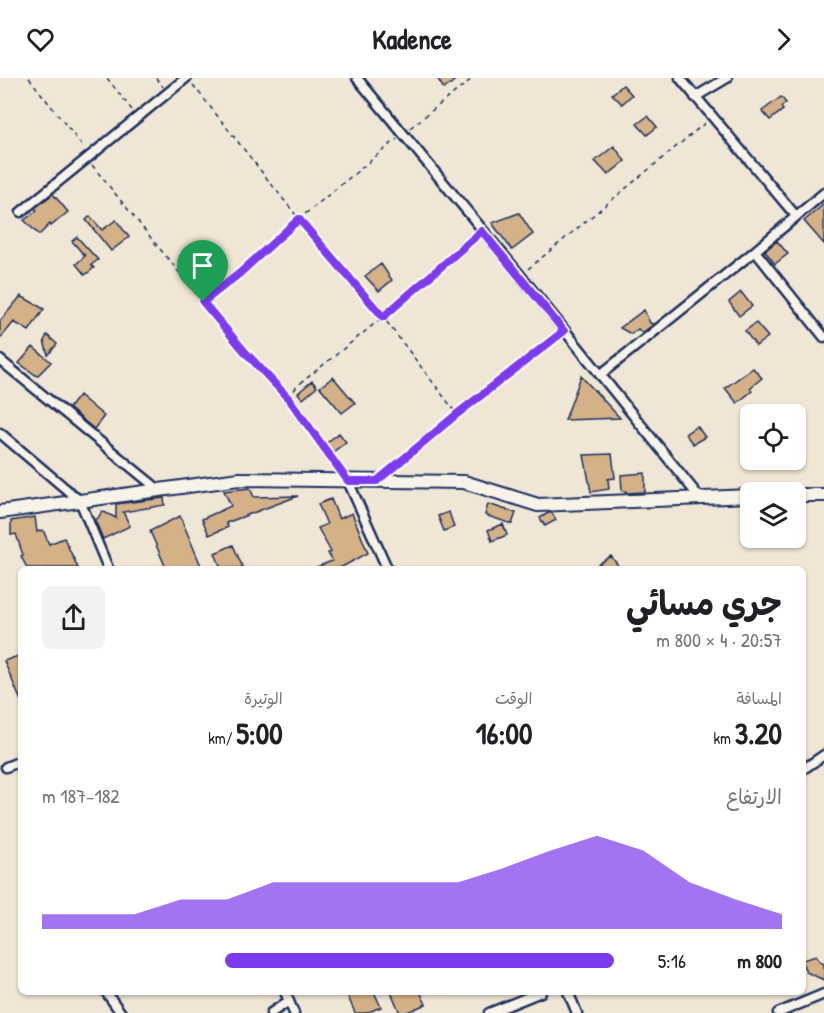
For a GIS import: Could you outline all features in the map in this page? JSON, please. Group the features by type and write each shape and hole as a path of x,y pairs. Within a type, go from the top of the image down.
{"street":[{"path":"21,212 187,78"},
{"path":"357,78 700,498"},
{"path":"680,78 796,216"},
{"path":"695,97 728,78"},
{"path":"600,375 824,193"},
{"path":"755,251 824,338"},
{"path":"0,360 159,490"},
{"path":"0,433 80,501 107,566"},
{"path":"0,512 239,479 464,482 538,505 740,496"},
{"path":"348,481 386,566"},
{"path":"806,495 824,495"},
{"path":"806,767 824,755"},
{"path":"6,767 18,762"},
{"path":"778,1013 824,994"},
{"path":"108,995 121,1013"},
{"path":"286,995 294,1013"},
{"path":"489,1013 534,995"},
{"path":"569,995 577,1013"},
{"path":"271,1013 289,1001"}],"path":[{"path":"29,78 88,157 203,302 289,399 348,481"},
{"path":"107,78 138,117"},
{"path":"156,78 167,93"},
{"path":"187,78 299,219 383,317 457,414"},
{"path":"203,302 240,273 299,219 473,78"},
{"path":"520,275 712,117"},
{"path":"289,399 297,386 383,317 482,231"},
{"path":"377,481 457,414 564,331"}],"building":[{"path":"437,78 458,78 444,89"},
{"path":"623,85 632,95 622,104 612,94"},
{"path":"781,97 786,103 781,107 783,110 770,120 762,111"},
{"path":"648,116 657,127 647,135 637,124"},
{"path":"614,146 625,161 608,175 595,161"},
{"path":"53,194 68,212 39,235 24,220 37,211 35,208"},
{"path":"824,204 824,244 804,221"},
{"path":"519,213 533,234 512,250 492,223"},
{"path":"90,216 102,230 116,220 129,237 111,251 86,220"},
{"path":"77,237 98,260 91,265 94,268 85,275 76,264 85,256 72,241"},
{"path":"777,241 788,254 775,264 765,251"},
{"path":"381,264 392,280 379,291 365,276"},
{"path":"741,292 752,306 739,316 729,302"},
{"path":"21,296 44,309 29,331 14,322 0,339 0,321"},
{"path":"644,310 650,323 654,324 642,333 638,329 631,334 620,328"},
{"path":"756,323 768,337 756,346 745,331"},
{"path":"47,335 57,344 48,355 44,341"},
{"path":"33,347 51,362 37,376 19,363"},
{"path":"753,368 762,378 750,388 752,391 737,403 725,388"},
{"path":"581,376 620,418 565,420"},
{"path":"333,377 355,403 342,413 320,387"},
{"path":"312,381 317,387 303,399 298,393"},
{"path":"79,395 104,416 94,429 69,408"},
{"path":"697,426 705,437 693,444 685,434"},
{"path":"339,433 346,442 333,452 325,444"},
{"path":"612,454 615,478 608,479 609,489 591,492 584,455"},
{"path":"645,473 645,492 626,493 622,491 621,475"},
{"path":"250,488 254,497 298,496 226,523 228,527 209,535 202,519 231,506 224,491"},
{"path":"164,498 165,505 123,512 130,526 103,539 95,520 102,511 116,518 116,504"},
{"path":"331,499 339,519 352,513 368,553 344,566 319,566 332,561 328,553 331,552 318,528 327,524 318,504"},
{"path":"488,504 516,513 512,524 485,515"},
{"path":"449,512 454,527 444,531 438,516"},
{"path":"552,513 556,520 545,526 540,518"},
{"path":"180,516 201,566 165,566 150,531"},
{"path":"35,517 37,532 43,530 49,544 64,538 77,566 26,566 16,534 11,535 11,521"},
{"path":"503,524 507,535 492,541 488,530"},
{"path":"233,545 242,566 220,566 215,553"},
{"path":"611,556 618,566 595,566"},
{"path":"18,656 18,694 4,661"},
{"path":"816,956 824,964 824,980 806,972 806,959"},
{"path":"347,995 375,995 381,1007 366,1013 355,1013"},
{"path":"392,995 422,995 426,1004 400,1013"}],"route":[{"path":"299,219 383,317 482,231 564,331 457,414 377,481 348,481 289,399 203,302 240,273 299,219"}]}
